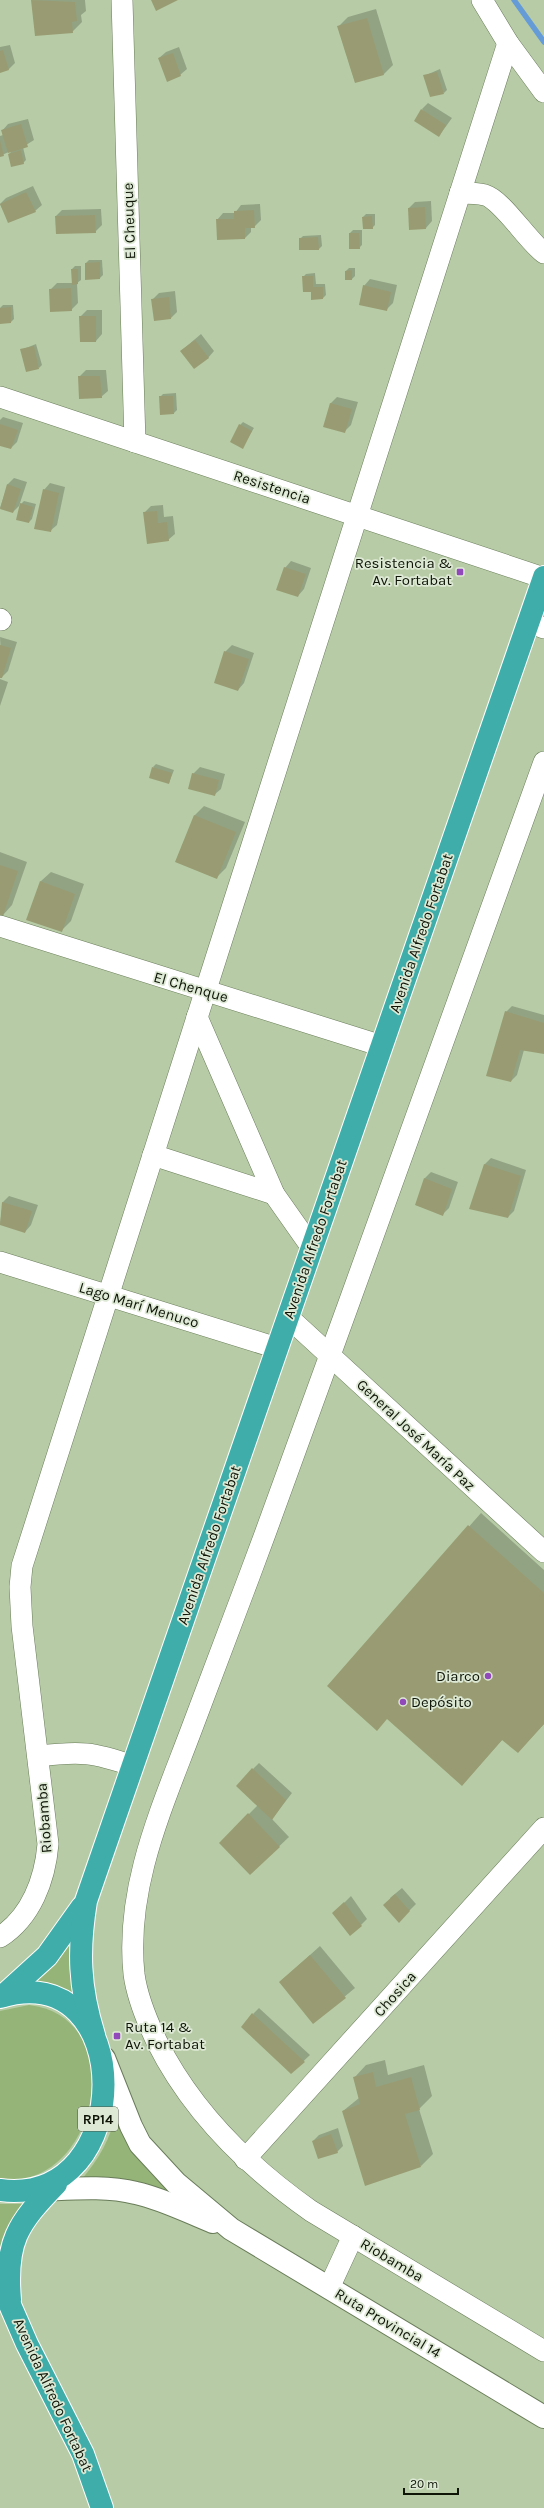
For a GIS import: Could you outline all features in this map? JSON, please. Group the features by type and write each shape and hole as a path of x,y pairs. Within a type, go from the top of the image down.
{"highway":[{"name":"Avenida Alfredo Fortabat","path":"97,2042 84,1997 80,1965 81,1932 86,1901 382,1046 536,625 544,577"},
{"name":"Avenida Alfredo Fortabat","path":"1,1997 47,1956 86,1901"},
{"name":"Ruta Provincial 14","path":"1,1997 19,1993 49,1996 75,2011 97,2042"},
{"name":"RP14","path":"47,2186 73,2167 83,2153 98,2120 104,2085 97,2042"},
{"name":"Avenida Alfredo Fortabat","path":"5,2301 12,2245 28,2215 47,2186"},
{"name":"Ruta Provincial 14","path":"0,2190 47,2186"},
{"name":"Avenida Alfredo Fortabat","path":"0,2282 5,2301 83,2454 102,2508"}],"main road":[{"name":"Ruta Provincial 14","path":"97,2042 130,2126 140,2144 171,2179 231,2229 544,2417"},
{"name":"Ruta Provincial 14","path":"47,2186 109,2189 137,2193 231,2229"}],"street":[{"name":"El Cheuque","path":"122,0 135,442"},
{"path":"482,0 508,43 544,92"},
{"name":"Riobamba","path":"0,1937 12,1930 27,1911 39,1887 46,1866 48,1844 21,1619 20,1587 22,1566 508,43"},
{"path":"460,193 485,195 498,204 532,243 544,253"},
{"name":"Resistencia","path":"0,397 544,577"},
{"name":"Riobamba","path":"544,762 330,1355 163,1805 136,1894 132,1937 135,1979 148,2022 166,2060 190,2096 218,2132 245,2159 279,2188 353,2236 544,2352"},
{"name":"El Chenque","path":"0,926 167,980 206,990 382,1046"},
{"path":"197,1018 274,1194 312,1248"},
{"path":"153,1155 274,1194"},
{"name":"Lago Marí Menuco","path":"0,1262 277,1348"},
{"name":"General José María Paz","path":"288,1317 542,1544"},
{"path":"38,1756 66,1753 95,1754 133,1766"},
{"name":"Chosica","path":"245,2159 544,1828"},
{"path":"329,2288 353,2236"}],"green space":[{"path":"73,1932 69,1959 75,1996 55,1984 36,1981"},
{"path":"29,2005 62,2016 82,2039 91,2069 90,2101 80,2133 60,2159 34,2176 0,2179 0,2011"},
{"path":"116,2113 133,2150 139,2159 154,2177 176,2196 81,2180 103,2149 111,2132"},
{"path":"0,2204 27,2204 3,2261 0,2248"}],"building":[{"path":"31,0 75,2 77,21 72,22 73,33 35,36"},
{"path":"151,0 178,0 156,11"},
{"path":"367,18 384,75 355,83 337,26"},
{"path":"3,50 9,70 0,73 0,51"},
{"path":"173,53 181,76 167,82 158,58"},
{"path":"437,72 444,94 430,97 423,75"},
{"path":"421,109 446,125 439,137 414,121"},
{"path":"21,124 28,147 8,153 1,130"},
{"path":"0,140 4,156 0,157"},
{"path":"21,150 24,164 11,167 8,154"},
{"path":"26,192 36,212 8,223 0,204"},
{"path":"425,207 426,229 409,230 408,208"},
{"path":"254,210 255,228 245,228 245,239 217,240 216,219 234,219 234,211"},
{"path":"95,215 96,233 56,234 55,216"},
{"path":"372,216 373,229 363,229 362,217"},
{"path":"349,233 359,233 360,249 349,249"},
{"path":"318,237 319,250 299,250 299,238"},
{"path":"100,262 100,279 85,280 85,263"},
{"path":"71,269 78,269 78,284 72,285"},
{"path":"352,270 352,280 345,280 345,271"},
{"path":"302,276 313,276 313,287 323,287 323,299 311,300 311,292 303,292"},
{"path":"363,285 391,292 387,311 359,305"},
{"path":"71,288 72,311 50,312 49,289"},
{"path":"169,297 171,319 154,321 151,299"},
{"path":"11,307 11,323 0,324 0,308"},
{"path":"79,316 96,316 96,342 80,342"},
{"path":"195,340 209,358 194,369 180,351"},
{"path":"34,346 39,369 26,372 20,349"},
{"path":"78,376 100,376 102,398 79,399"},
{"path":"159,396 173,396 174,414 160,415"},
{"path":"330,403 352,409 345,433 323,427"},
{"path":"0,424 18,430 11,449 0,446"},
{"path":"239,424 252,431 243,449 230,442"},
{"path":"7,484 21,489 13,513 0,509"},
{"path":"43,489 59,493 51,532 34,529"},
{"path":"20,503 33,507 29,523 16,520"},
{"path":"157,511 158,523 167,522 169,541 147,544 143,512"},
{"path":"284,567 306,574 298,597 276,590"},
{"path":"0,645 11,648 2,678 0,678"},
{"path":"224,651 249,659 238,691 214,683"},
{"path":"152,767 172,773 169,784 149,778"},
{"path":"192,773 219,780 215,796 188,789"},
{"path":"194,815 236,832 217,879 175,862"},
{"path":"0,865 18,871 3,916 0,915"},
{"path":"40,881 75,894 62,932 26,920"},
{"path":"505,1011 544,1023 544,1054 520,1050 511,1082 486,1076"},
{"path":"484,1164 521,1176 508,1218 469,1209"},
{"path":"424,1178 452,1189 443,1216 415,1205"},
{"path":"2,1202 32,1211 25,1233 0,1225"},
{"name":"Diarco","path":"468,1525 544,1593 544,1724 518,1753 502,1740 462,1786 387,1719 377,1731 327,1686"},
{"path":"252,1768 286,1800 272,1820 236,1786"},
{"path":"248,1813 280,1847 250,1875 219,1843"},
{"path":"395,1894 410,1911 399,1923 383,1905"},
{"path":"344,1902 362,1926 350,1936 332,1913"},
{"path":"310,1955 346,1998 313,2024 279,1982"},
{"path":"252,2013 305,2062 291,2074 241,2027"},
{"path":"373,2072 376,2087 411,2077 420,2110 405,2114 421,2167 365,2186 342,2111 360,2104 353,2077"},
{"path":"331,2134 338,2153 318,2159 312,2141"}],"waterway":[{"path":"514,0 544,42"}],"place":[{"name":"Resistencia & Av. Fortabat","path":"460,572"},
{"name":"Diarco","path":"488,1676"},
{"name":"Depósito","path":"403,1702"},
{"name":"Ruta 14 & Av. Fortabat","path":"117,2036"}]}
